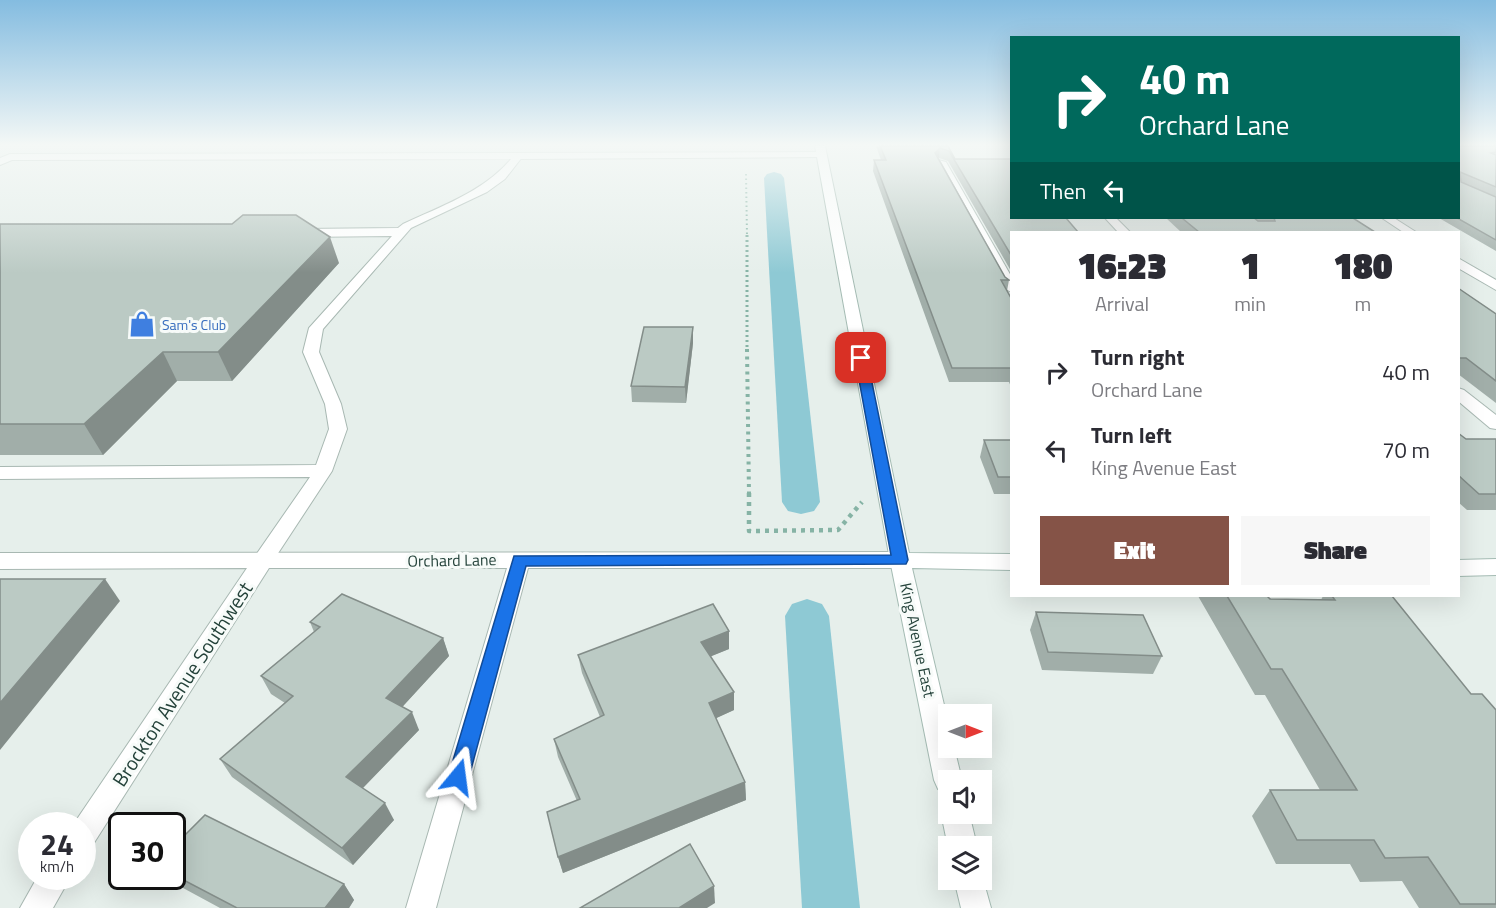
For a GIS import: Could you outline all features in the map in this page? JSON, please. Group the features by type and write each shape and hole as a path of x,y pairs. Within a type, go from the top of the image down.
{"street":[{"name":"Brockton Avenue Southwest","path":"96,815 323,471 338,429 333,404 311,352 316,328 401,232 418,220 485,188"},
{"name":"King Avenue East","path":"828,188 900,560 946,770"},
{"path":"956,188 1010,286"},
{"path":"1111,219 1123,231"},
{"path":"1389,219 1408,231"},
{"path":"283,233 401,232"},
{"path":"1460,263 1496,286"},
{"path":"1460,395 1496,424"},
{"path":"0,473 323,471"},
{"path":"421,908 520,560"},
{"name":"Orchard Lane","path":"0,561 900,560 1010,562"},
{"path":"1460,568 1496,567"},
{"path":"35,908 47,890"},
{"path":"972,890 976,908"}],"path":[{"path":"747,188 749,531 838,530 862,502"}],"building":[{"path":"885,188 955,188 1005,277 1009,280 1001,280 1010,296 1010,368 952,368"},
{"path":"971,188 1010,188 1010,219 1067,219 1077,231 1010,231 1010,253"},
{"path":"1460,188 1476,188 1496,197 1496,240 1459,219"},
{"name":"Sam's Club","path":"243,215 296,215 330,237 218,352 163,352 84,424 0,424 0,224 232,224"},
{"path":"1183,219 1275,221 1274,219 1355,219 1373,231 1198,231"},
{"path":"1460,289 1496,314 1496,381 1466,358 1460,358"},
{"path":"644,327 693,327 685,387 631,386"},
{"path":"1460,434 1466,439 1496,439 1496,494 1479,494 1460,477"},
{"path":"984,440 1010,440 1010,477 998,477"},
{"path":"0,579 105,579 0,703"},
{"path":"342,594 443,638 386,698 412,712 346,777 385,803 342,848 220,759 293,696 261,676 320,627 310,622"},
{"path":"1228,597 1335,600 1333,597 1393,597 1471,694 1482,694 1496,710 1496,904 1460,904 1428,857 1385,858 1374,840 1297,840 1270,790 1357,790 1282,669 1271,669"},
{"path":"713,604 729,631 701,642 734,692 709,703 745,782 558,857 547,812 580,799 554,739 604,715 578,655"},
{"path":"1036,612 1143,615 1162,656 1048,652"},
{"path":"205,815 344,884 325,908 237,908 186,881 186,834"},
{"path":"690,844 714,886 679,908 580,908"}],"waterway":[{"path":"775,188 801,502"},
{"path":"807,616 831,908"}],"place":[{"name":"Sam's Club","path":"142,324"}],"route":[{"path":"458,777 520,560 900,560 861,358"}]}
